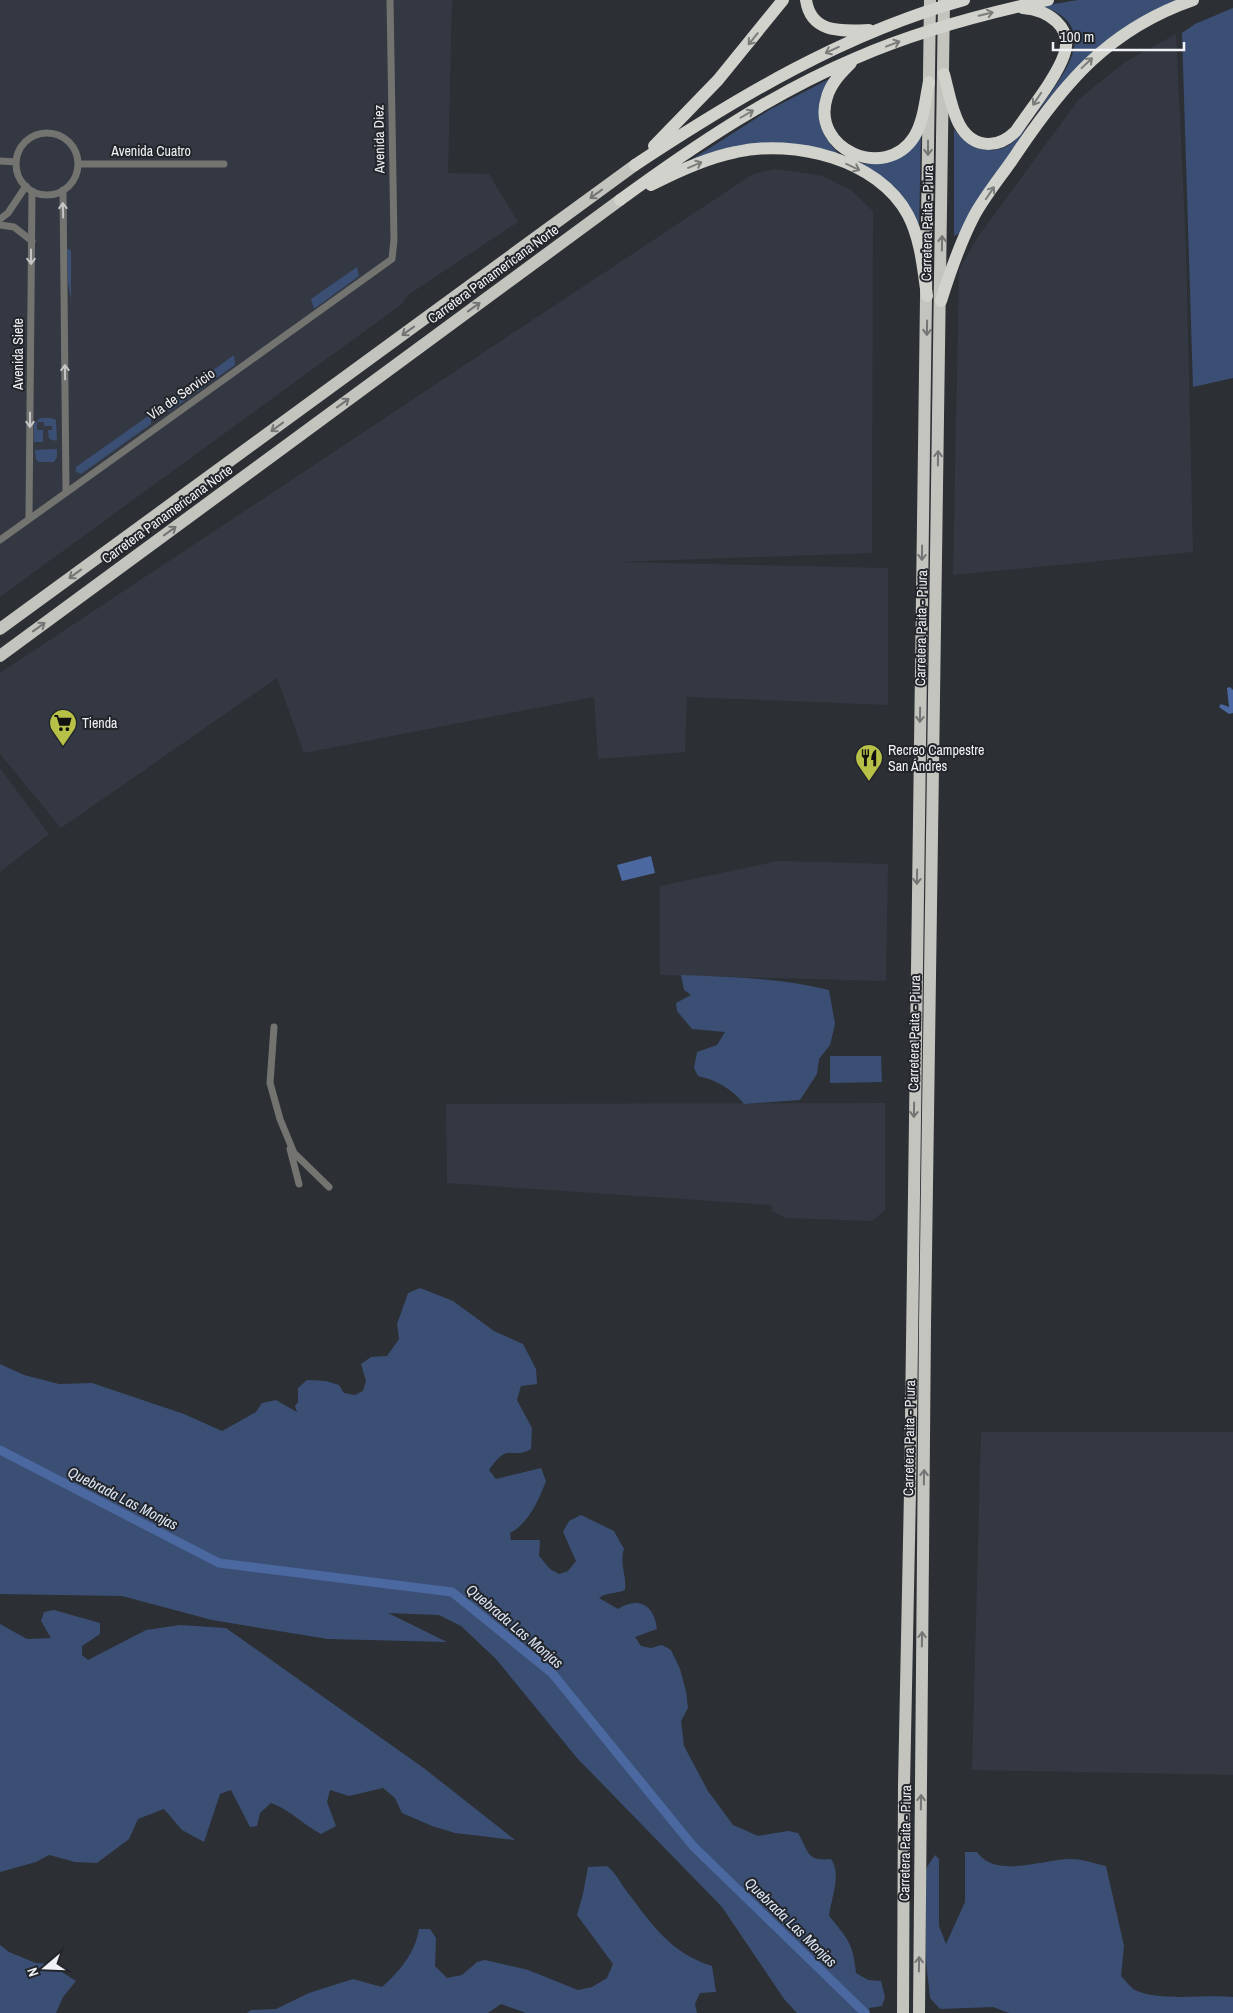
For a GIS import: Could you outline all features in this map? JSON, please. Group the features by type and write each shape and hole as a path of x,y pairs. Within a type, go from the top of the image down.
{"highway":[{"path":"635,165 718,80 783,0"},
{"path":"806,0 813,18 826,28 845,31 876,30"},
{"name":"Carretera Paita - Piura","path":"903,2013 904,1776 930,0"},
{"name":"Carretera Paita - Piura","path":"919,2013 925,1324 944,0"},
{"name":"Carretera Panamericana Norte","path":"0,656 620,200 723,128 855,58 959,20 1048,0"},
{"path":"941,300 958,252 976,214 1026,140 1071,79 1098,54 1133,28 1192,0"},
{"name":"Carretera Panamericana Norte","path":"0,629 635,165 714,113 758,88 876,30 962,1"},
{"path":"944,74 958,123 968,136 976,142 990,144 1000,143 1012,135 1059,67 1066,46 1063,29 1049,14 1037,10 1013,7"},
{"path":"855,58 833,84 827,97 825,108 826,121 833,138 848,152 857,156 874,159 887,157 907,145 918,128 929,82"},
{"path":"620,200 700,163 737,152 776,149 829,158 849,165 874,180 899,202 916,233 927,296"},
{"path":"293,415 306,431"}],"street":[{"name":"Avenida Diez","path":"378,271 392,259 394,252 390,0"},
{"path":"48,132 56,134 69,142 77,156 78,164 74,179 63,190 48,195 29,189 18,175 16,162 17,154 26,140 32,136 48,132"},
{"path":"0,161 16,162"},
{"name":"Avenida Cuatro","path":"78,164 224,164"},
{"path":"0,219 8,213 29,189"},
{"name":"Avenida Siete","path":"29,189 32,241 29,518"},
{"path":"63,190 66,491"},
{"path":"0,225 14,227 32,241"},
{"name":"Vía de Servicio","path":"0,540 66,491 378,271"},
{"path":"274,1027 270,1083 299,1184"},
{"path":"287,1139 303,1163 330,1187"}],"shaded area":[{"path":"0,0 452,0 448,173 489,174 518,222 408,295 402,304 0,597"},
{"path":"1078,0 1176,0 1147,15 1068,77 1036,113 1065,70 1072,55 1075,41 1072,27 1061,16 1042,6"},
{"path":"1233,8 1233,378 1193,387 1182,33 1195,24"},
{"path":"1176,34 1186,245 1193,552 953,575 959,270 977,238 1079,99 1125,62"},
{"path":"833,77 822,99 820,119 826,138 842,157 801,147 691,160 769,110"},
{"path":"1028,125 960,233 954,236 954,129 959,136 972,146 980,149 996,150 1012,143"},
{"path":"921,135 919,228 894,190 879,176 857,163 878,164 894,160 908,151"},
{"path":"775,169 823,176 851,190 873,211 872,553 617,562 888,568 888,705 687,697 685,752 598,759 594,697 304,753 277,678 61,828 0,754 0,673 753,174"},
{"path":"67,249 71,250 71,299 68,283"},
{"path":"357,267 359,276 314,309 311,299"},
{"path":"234,355 235,365 170,411 161,408"},
{"path":"151,414 151,424 81,474 76,472 76,467"},
{"path":"40,418 56,420 57,441 49,439 48,430 52,430 52,426 44,426 44,422 37,422 37,430 43,430 43,442 34,442 34,424"},
{"path":"57,449 57,457 54,462 39,462 36,459 35,450"},
{"path":"1230,687 1233,690 1233,713 1229,714 1219,707 1221,704 1229,707 1227,688"},
{"path":"0,768 49,834 0,872"},
{"path":"651,856 655,873 622,881 617,865"},
{"path":"778,861 888,864 886,981 660,975 660,886"},
{"path":"681,975 737,977 829,990 835,1024 830,1045 819,1059 817,1074 800,1100 744,1104 734,1093 723,1086 698,1076 694,1068 697,1052 717,1045 725,1032 692,1029 677,1011 676,1003 691,995 684,990"},
{"path":"830,1056 881,1056 882,1082 830,1083"},
{"path":"885,1103 885,1210 872,1221 786,1218 772,1211 772,1205 447,1183 446,1104"},
{"path":"420,1288 453,1301 494,1331 523,1344 536,1369 537,1384 521,1386 517,1400 532,1428 531,1449 519,1453 506,1453 489,1470 496,1479 541,1468 546,1481 527,1518 510,1533 511,1540 540,1540 539,1556 550,1569 559,1574 568,1571 576,1561 563,1532 569,1521 581,1515 614,1531 624,1549 622,1559 625,1590 599,1598 618,1609 633,1603 639,1603 644,1605 653,1614 657,1629 635,1637 641,1646 651,1648 662,1645 671,1650 680,1669 686,1691 688,1708 681,1721 684,1746 708,1791 733,1825 758,1836 788,1831 798,1833 812,1857 831,1859 836,1872 836,1879 829,1916 841,1930 851,1948 856,1973 868,1980 881,1981 885,1997 882,2006 869,2008 870,2013 797,2013 784,1999 722,1907 577,1758 496,1659 461,1626 439,1615 388,1613 447,1642 328,1639 212,1620 122,1596 0,1594 0,1364 24,1375 59,1384 92,1383 184,1414 222,1431 256,1412 262,1403 276,1400 297,1412 295,1406 298,1402 298,1388 307,1380 326,1381 339,1385 344,1393 355,1395 363,1391 366,1381 361,1364 371,1357 387,1356 399,1339 397,1324 408,1293"},
{"path":"981,1432 1233,1432 1233,1775 972,1770"},
{"path":"54,1610 100,1623 100,1634 82,1646 82,1655 88,1660 146,1630 180,1625 226,1628 425,1769 515,1840 455,1833 432,1826 402,1813 395,1798 383,1788 349,1796 330,1790 327,1802 336,1826 321,1834 285,1809 271,1803 260,1813 257,1826 250,1827 231,1790 220,1794 204,1842 182,1830 164,1809 138,1819 129,1839 97,1863 75,1862 49,1855 36,1862 0,1872 0,1624 27,1639 51,1638 41,1621 44,1612"},
{"path":"965,1852 977,1852 985,1860 996,1865 1022,1866 1072,1859 1106,1866 1124,1946 1121,1976 1133,1989 1145,1994 1170,1997 1233,1997 1233,2013 1009,2013 993,2007 940,2009 930,1998 926,1961 926,1872 935,1855 939,1859 939,1926 946,1944 965,1902"},
{"path":"607,1866 664,1937 685,1954 712,1966 716,1992 700,1993 695,2004 697,2013 526,2013 501,2004 488,2013 247,2013 251,2010 276,2009 309,1993 353,1979 382,1987 406,1961 414,1946 419,1929 430,1929 436,1938 435,1966 447,1978 462,1975 477,1962 485,1960 528,1970 578,1990 592,1987 607,1978 613,1964 577,1915 588,1867"},
{"path":"0,1945 9,1952 36,1963 49,1964 76,1981 63,1997 56,2013 0,2013"}],"waterway":[{"name":"Quebrada Las Monjas","path":"0,1450 219,1563 452,1592 552,1673 693,1846 865,2013"}],"place":[{"name":"Tienda","path":"63,747"},
{"name":"Recreo Campestre San Ándres","path":"869,782"}]}
